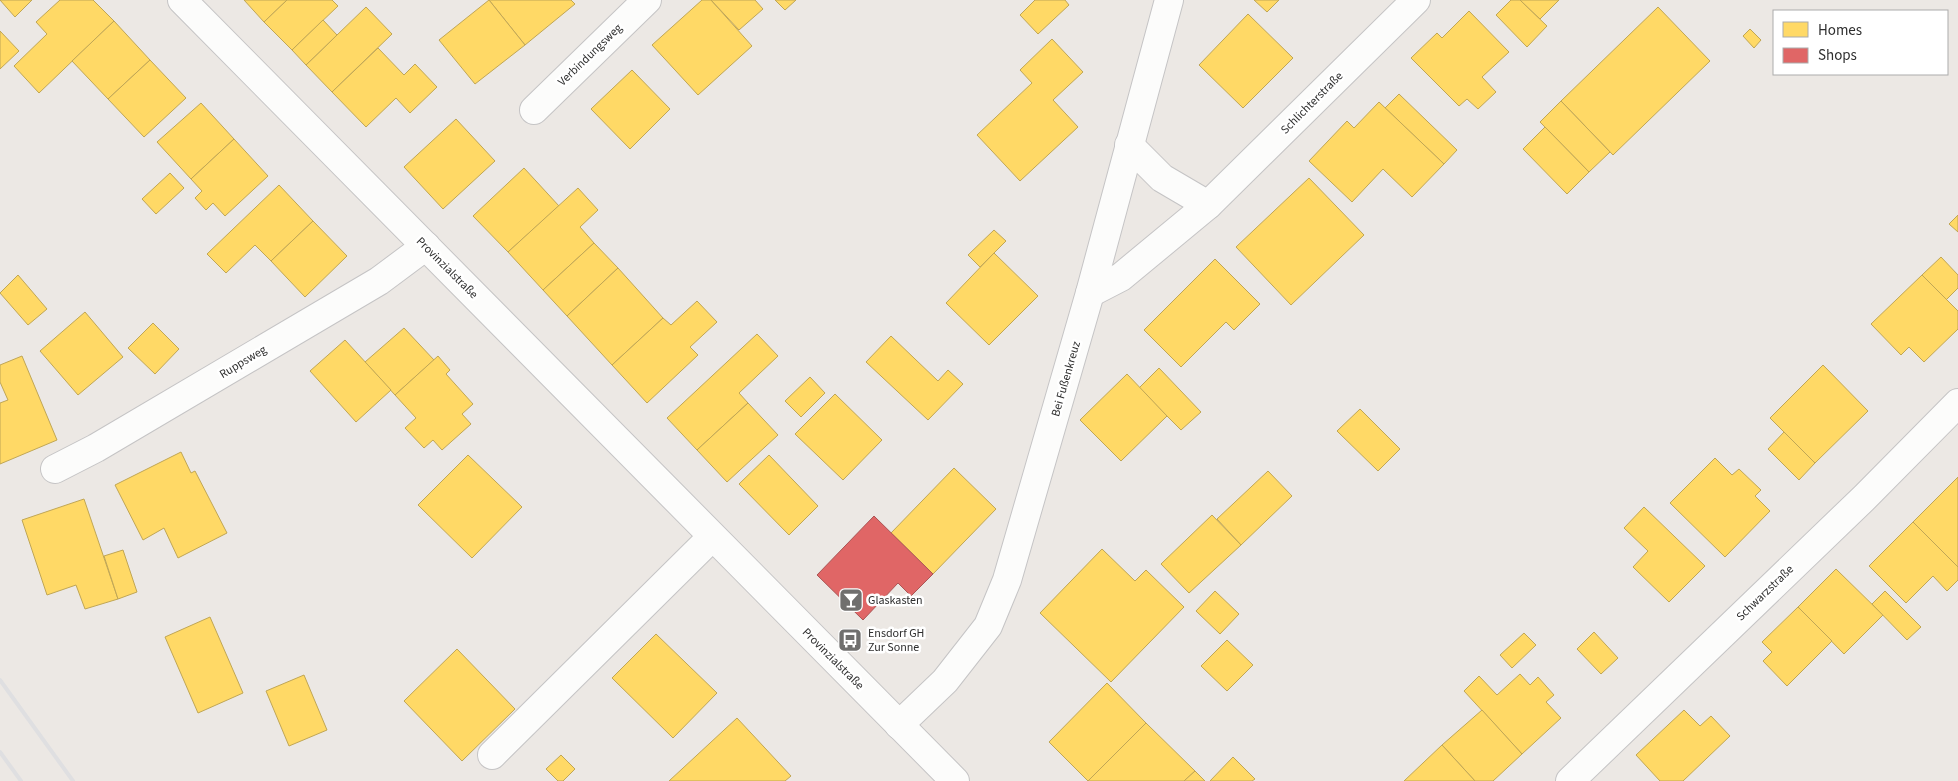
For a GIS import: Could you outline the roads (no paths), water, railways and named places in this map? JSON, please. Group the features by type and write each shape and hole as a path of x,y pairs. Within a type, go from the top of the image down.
{"street":[{"name":"Provinzialstraße","path":"182,0 955,781"},
{"name":"Verbindungsweg","path":"534,110 647,0"},
{"name":"Bei Fußenkreuz","path":"899,725 945,681 988,626 1007,580 1090,294 1169,0"},
{"name":"Schlichterstraße","path":"1090,294 1121,277 1208,205 1416,0"},
{"path":"1129,145 1162,178 1208,205"},
{"name":"Ruppsweg","path":"55,469 96,448 379,281 426,246"},
{"name":"Schwarzstraße","path":"1570,781 1865,497 1958,403"},
{"path":"492,755 712,537"}],"railway":[{"path":"0,680 73,781"},
{"path":"0,752 21,781"}],"place":[{"name":"Glaskasten","path":"851,600"},
{"name":"Ensdorf GH Zur Sonne","path":"850,640"}]}
